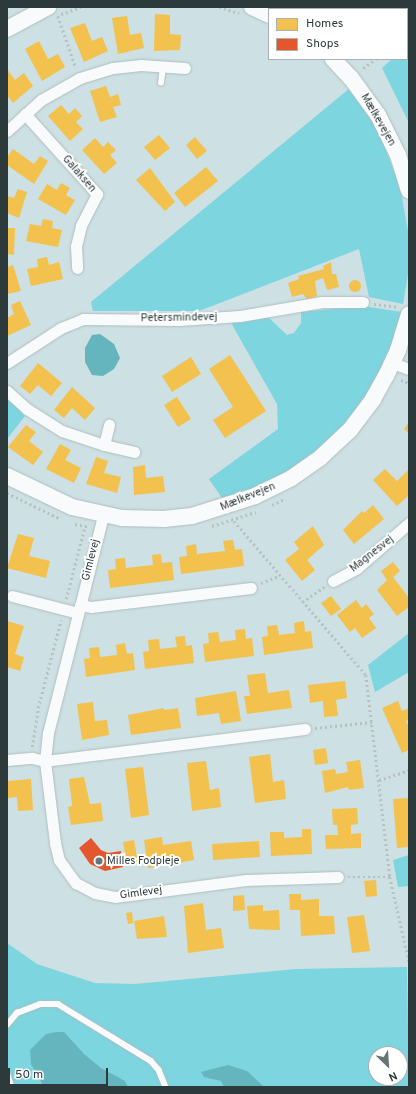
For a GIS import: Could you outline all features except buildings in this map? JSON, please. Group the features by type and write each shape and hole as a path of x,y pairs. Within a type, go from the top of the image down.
{"street":[{"path":"252,7 268,14"},
{"path":"7,29 52,9"},
{"name":"Mælkevejen","path":"334,60 351,78 378,115 408,180"},
{"path":"7,131 42,100 80,78 113,68 141,65 185,68"},
{"name":"Galaksen","path":"25,114 97,194 81,226 76,246 77,268"},
{"name":"Petersmindevej","path":"7,363 61,328 83,319 179,320 240,316 322,302 363,302"},
{"name":"Mælkevejen","path":"7,476 72,507 122,518 164,519 192,516 254,496 290,479 321,456 350,430 373,399 393,363 405,311"},
{"path":"393,363 409,369"},
{"path":"7,391 27,409 62,431 134,452"},
{"path":"104,444 109,426"},
{"name":"Gimlevej","path":"103,515 48,734 45,761 49,806 59,860 76,883 95,893 115,897 246,880 338,877"},
{"name":"Magnesvej","path":"333,581 356,568 409,524"},
{"path":"12,596 64,609 79,609 251,588"},
{"path":"7,760 32,758 45,761 305,729"}],"lane":[{"path":"161,83 163,66"},
{"path":"7,1025 17,1013 40,1004 58,1004 151,1061 159,1070 166,1087"},
{"path":"7,1072 12,1087"}],"path":[{"path":"52,9 80,78"},
{"path":"363,68 375,60"},
{"path":"363,302 405,311"},
{"path":"400,380 409,383"},
{"path":"234,521 278,576 362,669 367,680 390,877 409,961"},
{"path":"32,758 32,738 38,708 85,526"},
{"path":"251,588 278,576"},
{"path":"302,602 333,581"},
{"path":"305,729 372,722"},
{"path":"379,780 409,770"},
{"path":"338,877 390,877"}],"shaded area":[{"path":"409,43 409,123 382,68 391,60 408,60"},
{"path":"350,88 377,128 400,186 408,231 409,268 403,304 369,297 359,249 199,311 93,311 91,302"},
{"path":"363,306 402,312 385,364 366,396 338,432 314,456 286,475 224,501 209,479 278,429 277,404 230,321 267,316 287,335 294,333 301,323 301,312"},
{"path":"100,334 114,344 120,358 114,369 103,376 92,375 85,362 85,348 92,335"},
{"path":"7,398 25,416 7,439"},
{"path":"409,633 409,672 375,692 368,665"},
{"path":"409,855 409,886 398,887 393,860"},
{"path":"7,943 37,964 95,983 135,984 296,969 407,967 409,1087 7,1087"},
{"path":"64,1032 84,1054 101,1068 125,1081 128,1087 44,1087 31,1064 30,1050 46,1034"},
{"path":"228,1065 247,1071 264,1087 224,1087 221,1081 204,1077 201,1072"}],"place":[{"name":"Milles Fodpleje","path":"99,861"}]}
